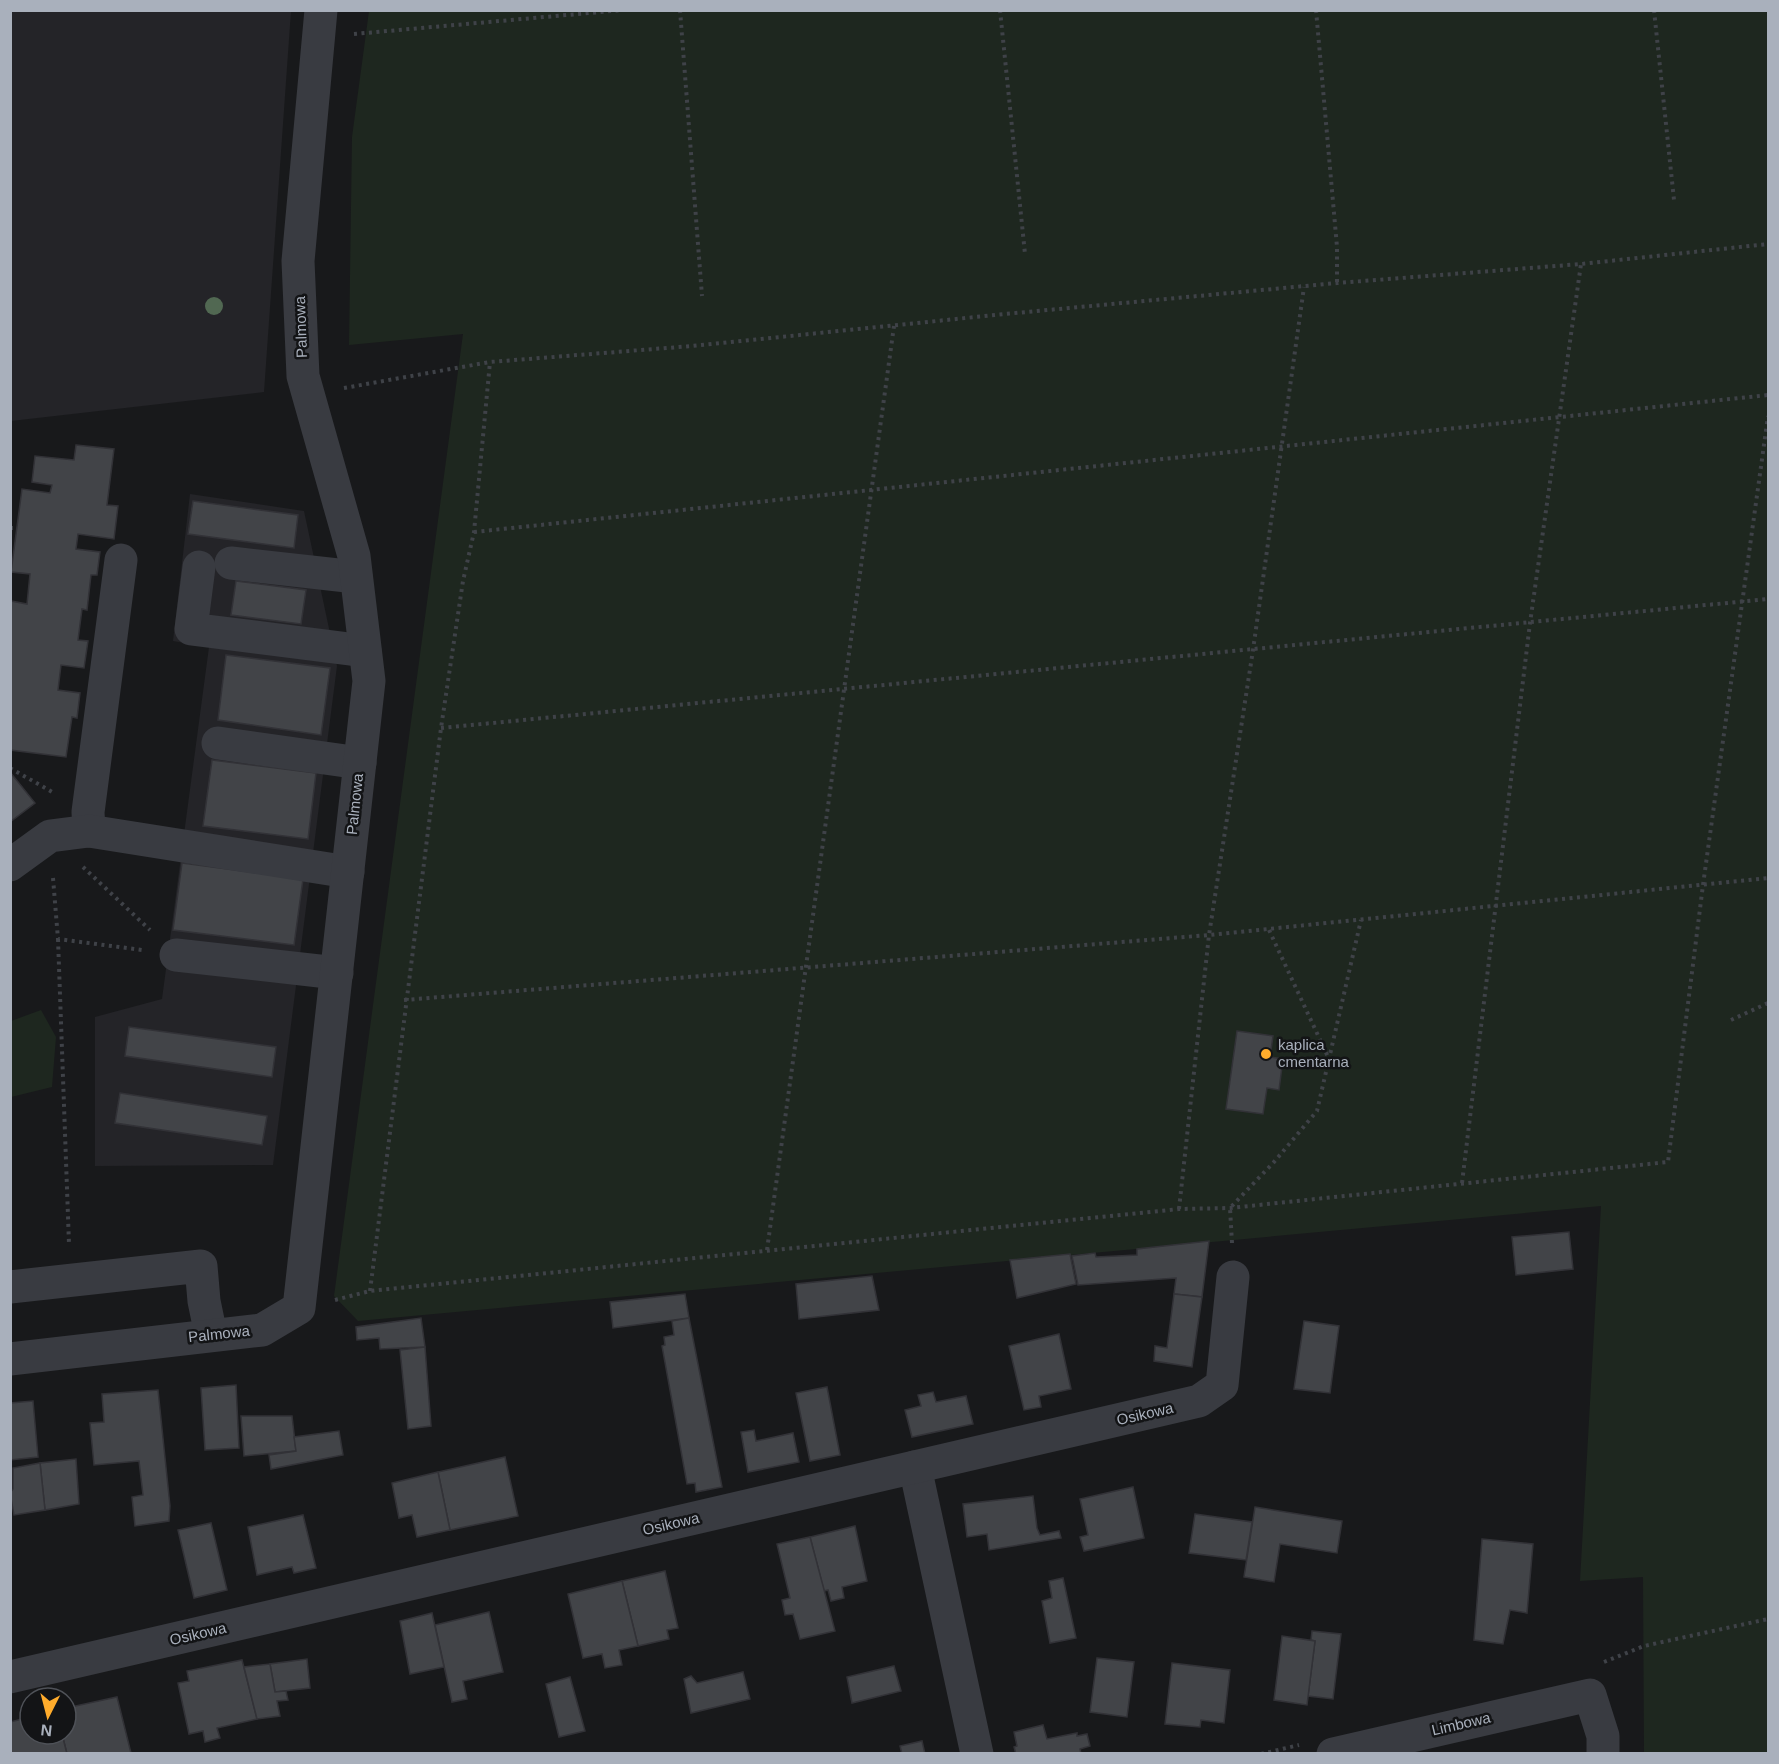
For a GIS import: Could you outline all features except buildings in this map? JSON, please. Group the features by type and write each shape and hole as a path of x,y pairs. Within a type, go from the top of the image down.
{"street":[{"name":"Palmowa","path":"10,1359 262,1329 299,1308 369,681 354,556 303,376 298,261 320,24"},
{"path":"89,822 122,560"},
{"path":"356,577 215,565 191,629 365,651"},
{"path":"218,743 360,763"},
{"path":"10,865 50,836 89,822 348,872"},
{"path":"176,955 337,974"},
{"path":"10,1287 201,1266 204,1301 211,1335"},
{"name":"Osikowa","path":"10,1677 1199,1401 1222,1385 1233,1277"},
{"path":"915,1467 977,1754"},
{"path":"1590,1695 1603,1736 1603,1754"},
{"name":"Limbowa","path":"1333,1754 1590,1695"}],"path":[{"path":"320,24 623,10"},
{"path":"680,10 702,296"},
{"path":"1000,10 1025,254"},
{"path":"1316,10 1337,247 1337,283"},
{"path":"1654,10 1674,200"},
{"path":"308,395 490,362 1337,283 1581,264 1768,244"},
{"path":"1462,1183 1530,623 1581,264"},
{"path":"1179,1209 1209,935 1253,650 1304,287"},
{"path":"767,1250 894,326"},
{"path":"490,362 474,532 463,581 441,728 404,1000 370,1291 1179,1209 1230,1208 1668,1162 1703,885 1768,416"},
{"path":"474,532 1768,395"},
{"path":"10,528 16,528"},
{"path":"441,728 1768,599"},
{"path":"10,768 89,822"},
{"path":"50,836 58,939 69,1247"},
{"path":"50,836 176,955"},
{"path":"404,1000 1269,930 1768,878"},
{"path":"1233,1277 1230,1208 1274,1162 1317,1111 1361,920"},
{"path":"1269,930 1329,1060"},
{"path":"58,939 176,955"},
{"path":"1731,1020 1768,1003"},
{"path":"1590,1695 1604,1663 1644,1646 1768,1619"}],"shaded area":[{"path":"10,11 291,11 264,392 11,421"},
{"path":"369,11 1768,11 1768,1753 1644,1753 1643,1577 1580,1581 1601,1206 358,1321 334,1296 463,334 349,345 352,137"},
{"path":"190,494 304,511 337,666 273,1165 95,1166 95,1017 162,999 209,647 173,641"},
{"path":"41,1010 56,1037 52,1087 11,1097 11,1021"}],"place":[{"name":"kaplica cmentarna","path":"1266,1054"}]}
